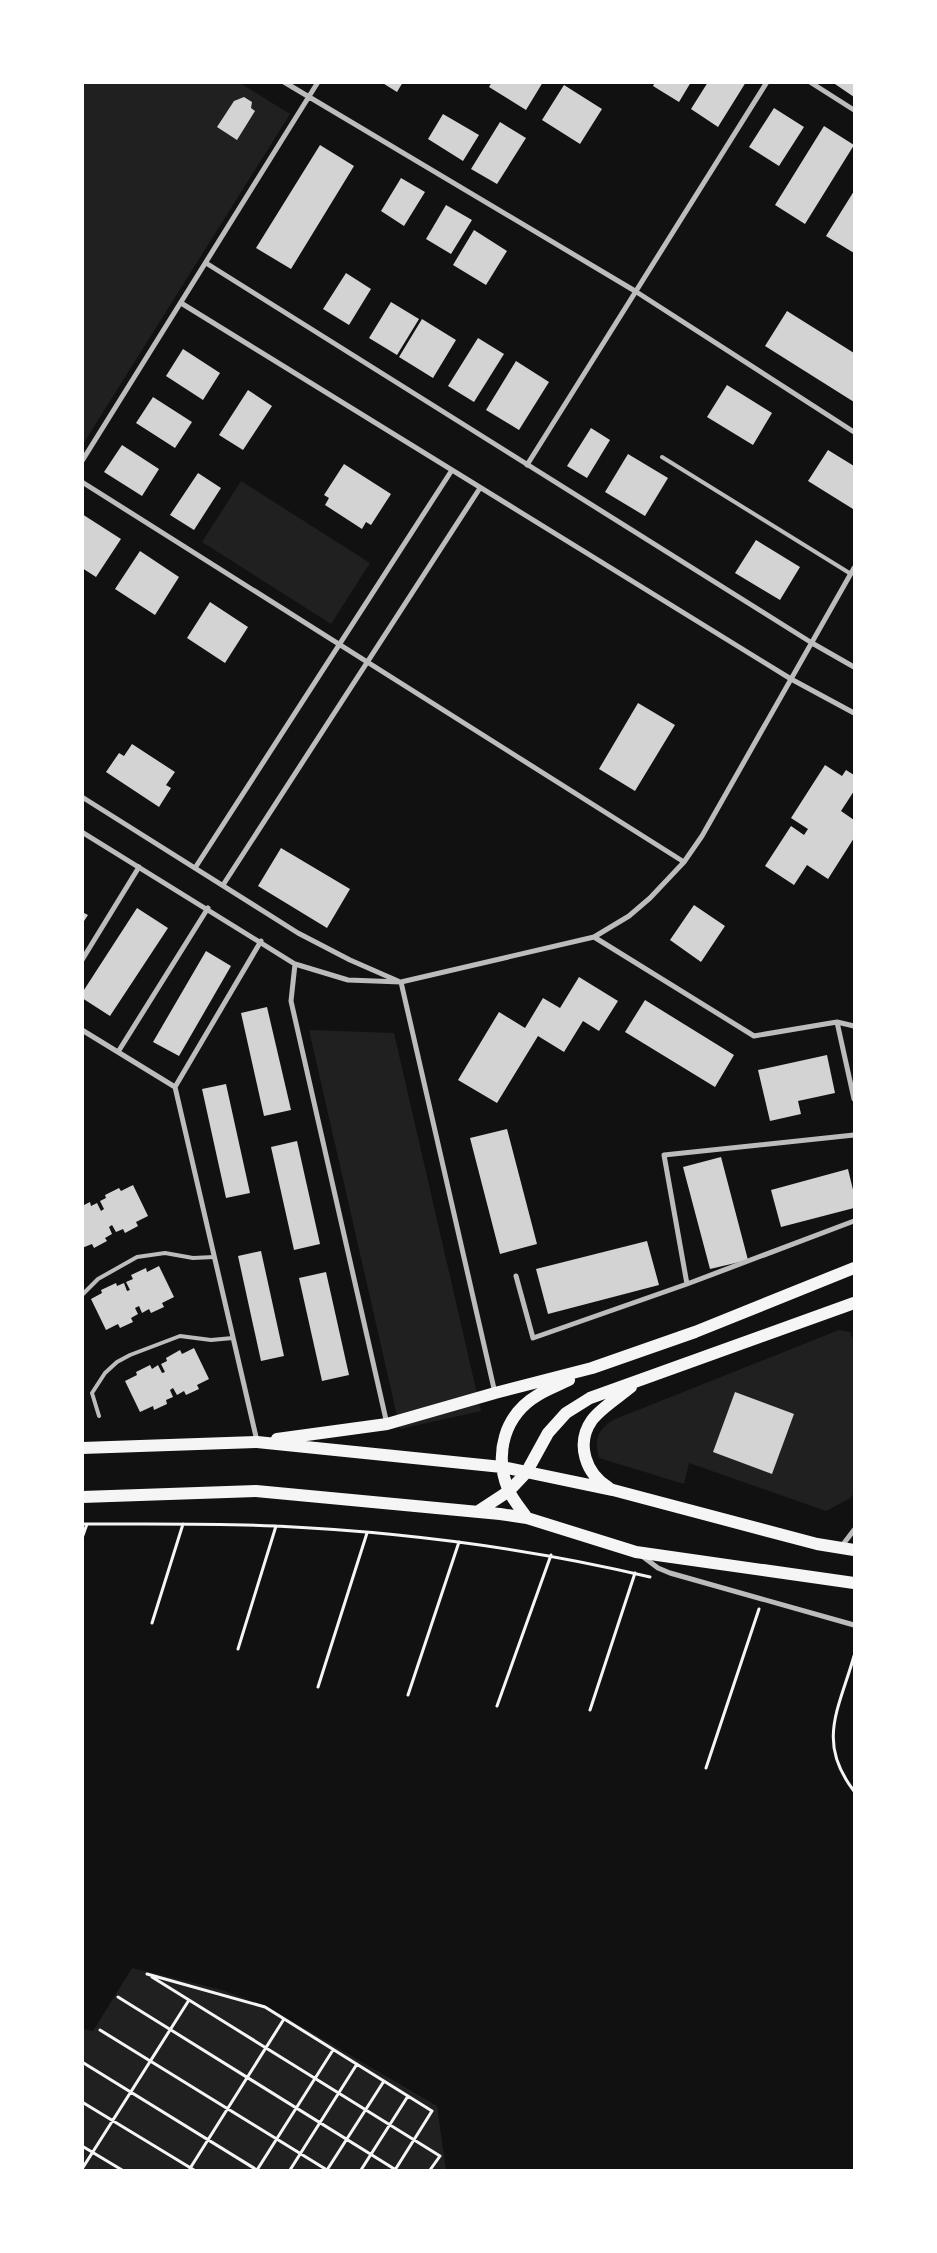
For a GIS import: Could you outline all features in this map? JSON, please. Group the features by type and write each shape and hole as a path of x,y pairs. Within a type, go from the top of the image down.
{"main road":[{"path":"82,1448 257,1442 387,1424 592,1368 695,1332 854,1268"},
{"path":"477,1512 509,1491 526,1473 548,1433 566,1413 590,1398 854,1303"},
{"path":"527,1518 509,1491 502,1467 500,1454 504,1437 517,1414 536,1396 592,1368"},
{"path":"613,1490 601,1483 591,1472 584,1452 586,1431 592,1419 638,1381"},
{"path":"257,1442 502,1467 613,1490 818,1544 854,1550"},
{"path":"82,1497 256,1490 477,1512 527,1518 636,1552 854,1583"}],"street":[{"path":"284,82 635,291 854,432"},
{"path":"82,461 318,82"},
{"path":"527,465 767,82"},
{"path":"810,82 854,110"},
{"path":"206,263 812,643 854,667"},
{"path":"181,303 791,680 854,713"},
{"path":"195,868 452,470"},
{"path":"82,482 684,862"},
{"path":"223,885 480,488"},
{"path":"82,832 261,941 294,964 348,980 401,982 594,937 629,916 650,898 684,862 702,836 854,568"},
{"path":"82,797 298,933 350,960 401,982"},
{"path":"82,960 139,867"},
{"path":"118,1052 208,908"},
{"path":"594,937 754,1036 837,1022 854,1026"},
{"path":"257,1442 175,1087 261,941"},
{"path":"294,964 291,1001 387,1424"},
{"path":"401,982 495,1393"},
{"path":"837,1022 854,1099"},
{"path":"82,1030 175,1087"},
{"path":"687,1284 664,1155 854,1136"},
{"path":"516,1276 533,1338 687,1284 854,1221"},
{"path":"841,1547 854,1530"},
{"path":"636,1552 658,1568 670,1573 854,1625"}],"lane":[{"path":"662,457 851,574"},
{"path":"82,1295 98,1278 138,1257 165,1253 193,1258 214,1258"},
{"path":"99,1416 92,1393 105,1373 117,1362 180,1336 211,1340 233,1338"}],"path":[{"path":"82,1538 85,1524 276,1526 459,1542 551,1555 657,1579"},
{"path":"152,1623 183,1524"},
{"path":"238,1649 276,1526"},
{"path":"318,1687 367,1533"},
{"path":"408,1695 459,1542"},
{"path":"497,1706 551,1555"},
{"path":"590,1710 635,1573"},
{"path":"706,1768 760,1608 751,1606"},
{"path":"854,1656 832,1737 837,1764 854,1791"},
{"path":"118,1997 396,2170 414,2140 432,2111 265,2007 147,1974 390,2124 414,2140 440,2156 430,2170"},
{"path":"82,2169 189,2000"},
{"path":"82,2102 191,2170 284,2019"},
{"path":"100,2030 327,2170 384,2081"},
{"path":"82,2062 257,2170 333,2050"},
{"path":"290,2170 357,2064"},
{"path":"361,2170 408,2096"},
{"path":"82,2146 122,2170"}],"shaded area":[{"path":"83,83 240,83 290,114 83,444"},
{"path":"241,481 370,563 331,624 202,542"},
{"path":"309,1030 394,1033 481,1411 400,1429"},
{"path":"839,1330 850,1332 853,1339 854,1492 851,1498 826,1511 689,1463 684,1484 599,1458 598,1436 603,1428 613,1420"},
{"path":"132,1968 222,1990 268,2007 437,2106 446,2170 83,2170 83,2029 93,2031"}],"building":[{"path":"381,82 403,82 397,92"},
{"path":"492,82 543,82 526,110 489,87"},
{"path":"655,82 691,82 679,102 653,86"},
{"path":"708,82 746,82 718,127 691,109"},
{"path":"832,82 854,82 854,97"},
{"path":"564,85 602,109 580,144 542,120"},
{"path":"244,97 252,102 251,108 255,111 237,140 217,127 234,101"},
{"path":"774,108 804,127 779,166 749,147"},
{"path":"443,114 479,135 463,161 428,139"},
{"path":"500,122 526,138 497,184 471,169"},
{"path":"824,126 854,145 805,224 775,205"},
{"path":"320,145 354,166 291,269 256,248"},
{"path":"401,178 425,192 404,226 381,211"},
{"path":"854,191 854,253 826,236"},
{"path":"446,205 472,220 451,254 426,239"},
{"path":"474,230 507,251 486,285 453,265"},
{"path":"346,273 371,289 349,325 323,309"},
{"path":"391,302 419,319 397,355 369,338"},
{"path":"787,311 854,353 854,402 765,346"},
{"path":"422,319 456,340 433,378 399,357"},
{"path":"478,338 504,354 474,402 448,386"},
{"path":"183,349 220,373 203,400 166,376"},
{"path":"516,361 549,382 519,430 486,410"},
{"path":"727,385 772,413 753,445 707,417"},
{"path":"248,390 272,406 243,450 219,435"},
{"path":"153,397 192,422 175,448 136,423"},
{"path":"591,428 610,440 587,478 567,466"},
{"path":"122,445 159,469 142,496 104,472"},
{"path":"828,450 854,466 853,509 808,481"},
{"path":"628,454 668,478 645,516 605,492"},
{"path":"344,464 391,494 371,525 366,522 362,529 325,505 329,498 324,495"},
{"path":"198,473 221,488 194,530 170,515"},
{"path":"82,514 121,539 96,577 82,568"},
{"path":"756,540 800,567 780,600 735,573"},
{"path":"140,551 179,577 155,615 115,589"},
{"path":"210,602 248,627 225,663 187,638"},
{"path":"638,703 675,725 635,791 599,769"},
{"path":"132,744 175,772 166,785 171,788 159,807 106,772 119,753 124,756"},
{"path":"825,765 842,776 846,770 854,775 854,791 841,811 854,820 854,838 828,879 807,865 794,885 765,866 791,826 804,835 808,829 791,818"},
{"path":"281,848 350,889 327,928 258,886"},
{"path":"694,905 725,926 701,962 670,940"},
{"path":"137,908 168,928 110,1016 82,998 82,993"},
{"path":"82,912 88,915 82,924"},
{"path":"206,951 231,966 179,1056 153,1042"},
{"path":"579,977 618,1001 599,1031 583,1021 564,1052 538,1036 497,1103 458,1080 499,1012 525,1028 543,998 560,1008"},
{"path":"645,1000 734,1055 715,1087 625,1032"},
{"path":"267,1007 291,1110 264,1116 241,1013"},
{"path":"827,1055 835,1093 798,1101 801,1114 770,1121 758,1070"},
{"path":"226,1084 250,1193 226,1198 202,1089"},
{"path":"507,1129 537,1244 500,1254 470,1138"},
{"path":"297,1141 320,1244 294,1250 271,1147"},
{"path":"721,1157 748,1260 710,1269 683,1167"},
{"path":"848,1169 854,1194 854,1208 781,1227 771,1190"},
{"path":"133,1185 148,1216 136,1222 138,1226 125,1233 123,1229 116,1232 112,1225 109,1227 112,1234 105,1238 107,1241 94,1248 92,1244 82,1248 82,1206 90,1202 91,1206 97,1203 101,1211 104,1209 100,1201 106,1198 105,1195 119,1188 121,1191"},
{"path":"647,1241 659,1285 548,1314 536,1269"},
{"path":"261,1251 284,1356 261,1361 238,1256"},
{"path":"159,1266 174,1297 162,1303 164,1307 151,1313 149,1309 142,1313 139,1306 135,1308 138,1314 131,1318 133,1322 120,1328 118,1324 106,1330 91,1299 102,1293 101,1290 116,1283 117,1286 124,1283 127,1291 130,1290 126,1282 133,1279 131,1275 146,1268 147,1272"},
{"path":"326,1272 349,1375 322,1381 299,1278"},
{"path":"194,1348 209,1379 197,1385 199,1389 186,1395 184,1391 177,1395 173,1388 170,1390 173,1397 166,1400 167,1404 154,1410 153,1406 140,1412 125,1381 137,1375 136,1372 150,1365 152,1369 158,1365 162,1373 165,1372 161,1364 167,1361 166,1358 180,1350 182,1354"},
{"path":"735,1392 794,1414 772,1474 713,1452"}]}
